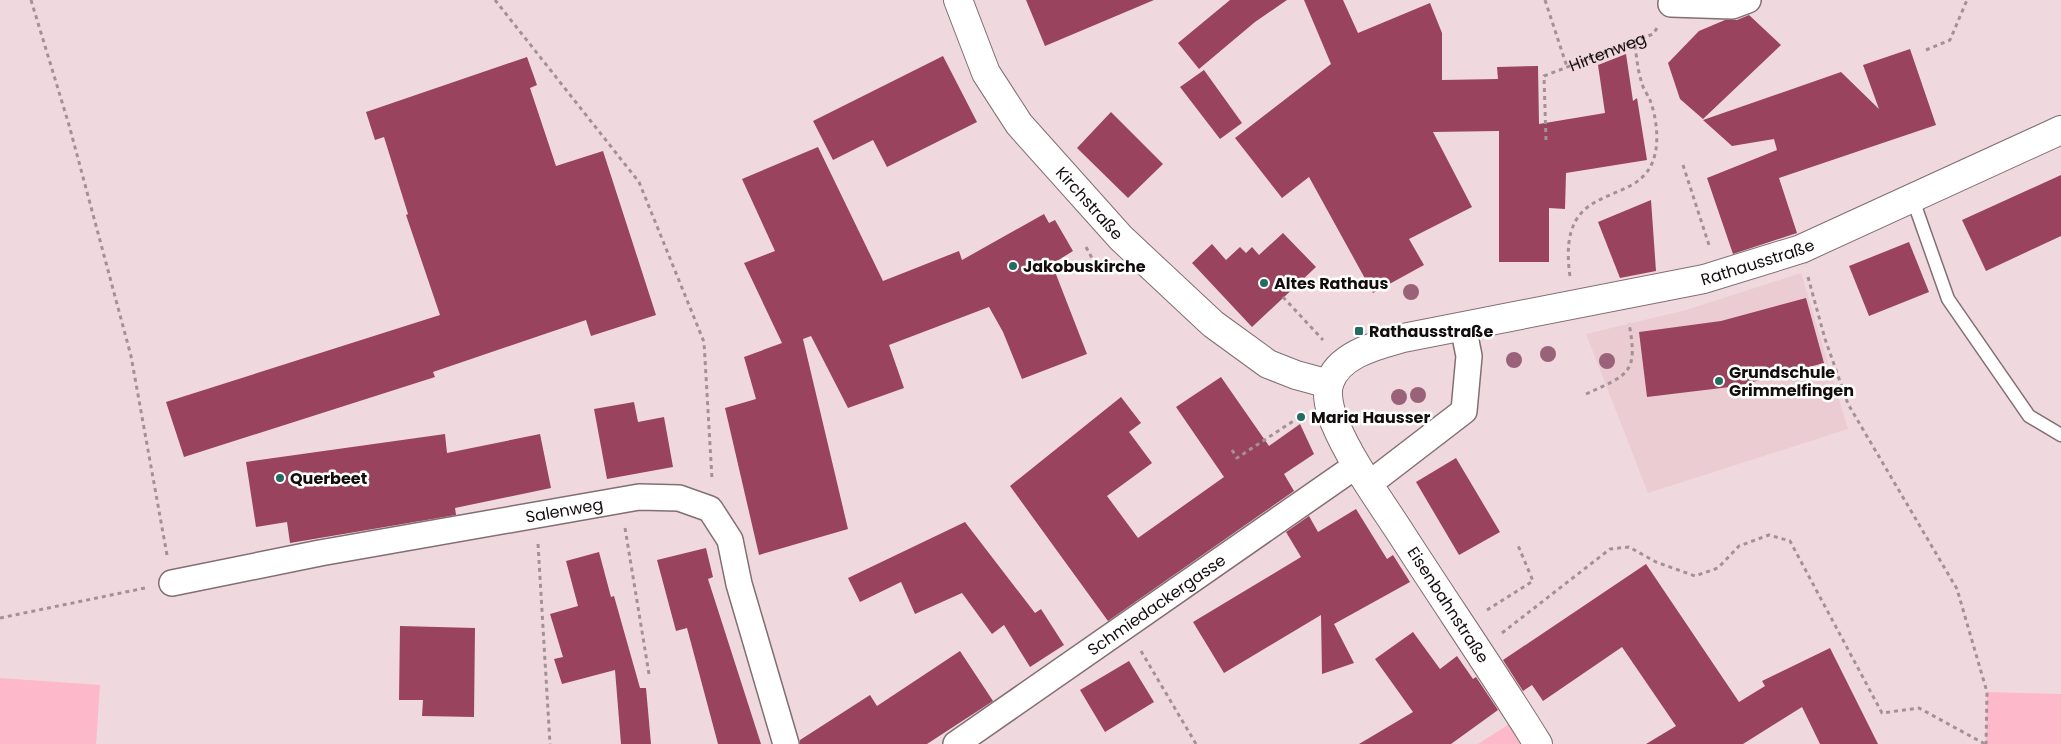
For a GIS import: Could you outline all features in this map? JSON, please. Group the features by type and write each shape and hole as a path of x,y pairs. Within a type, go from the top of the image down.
{"street":[{"name":"Kirchstraße","path":"958,0 986,73 1019,124 1121,238 1212,324 1268,364 1296,375 1329,393"},
{"path":"1671,4 1732,6 1748,0"},
{"name":"Rathausstraße","path":"1329,393 1345,362 1375,346 1462,326 1575,306 1719,275 1801,249 2061,130"},
{"name":"Schmiedackergasse","path":"956,744 1126,627 1464,411 1469,356 1462,326"},
{"path":"1329,393 1334,421 1363,475"},
{"name":"Eisenbahnstraße","path":"1363,475 1538,744"},
{"name":"Salenweg","path":"172,583 320,553 639,497 679,498 710,509"},
{"path":"710,509 730,540 739,584 786,744"}],"lane":[{"path":"1912,197 1948,300 2029,416 2061,435"}],"path":[{"path":"0,618 172,583 131,356 69,125 31,0"},
{"path":"495,0 639,182 704,342 713,468 710,509"},
{"path":"1545,0 1567,67"},
{"path":"1926,50 1950,40 1968,0"},
{"name":"Hirtenweg","path":"1546,140 1544,76 1653,34 1671,4"},
{"path":"1575,306 1568,260 1572,225 1587,206 1603,196 1630,187 1648,172 1656,153 1656,122 1650,100 1642,84 1634,42"},
{"path":"1683,165 1719,275"},
{"path":"1478,652 1610,549 1629,547 1656,562 1695,576 1718,568 1739,546 1769,535 1790,541 1882,713 1919,708 1985,744 1988,692 1957,589 1848,404 1825,339 1801,249"},
{"path":"1586,394 1614,382 1629,369 1634,351 1624,296"},
{"path":"1284,297 1316,331"},
{"path":"1232,450 1237,458 1329,393"},
{"path":"621,501 649,674"},
{"path":"537,516 550,744"},
{"path":"1461,626 1533,581 1517,543"},
{"path":"1126,627 1196,744"}],"shaded area":[{"name":"Grundschule Grimmelfingen","path":"1801,273 1848,429 1648,493 1586,334 1686,310"},
{"path":"0,678 100,685 96,744 0,744"},
{"path":"1987,692 2061,694 2061,744 1986,744"},
{"path":"1514,721 1528,744 1478,744"}],"building":[{"path":"1026,0 1154,0 1045,46"},
{"path":"1230,0 1287,0 1255,22 1199,69 1178,43"},
{"path":"1304,0 1343,0 1358,33 1430,3 1442,33 1442,80 1498,79 1497,67 1538,66 1539,124 1605,113 1598,65 1626,54 1633,101 1637,98 1647,160 1566,173 1565,209 1549,208 1549,262 1499,262 1499,131 1433,132 1472,207 1409,239 1424,265 1373,293 1309,177 1282,198 1235,138 1331,64"},
{"path":"1749,15 1781,45 1703,119 1680,99 1668,63 1699,31 1725,20 1737,20"},
{"path":"1910,49 1936,125 1779,178 1797,233 1733,254 1707,178 1777,150 1774,139 1732,146 1703,120 1841,72 1879,109 1863,65"},
{"path":"943,56 977,122 887,167 873,140 833,160 813,121"},
{"path":"527,57 537,85 530,88 556,166 603,151 656,315 591,336 586,320 433,372 435,377 184,457 166,402 440,315 406,215 408,214 384,137 375,140 366,112"},
{"path":"1204,70 1242,123 1220,139 1180,87"},
{"path":"1111,112 1163,164 1128,198 1077,148"},
{"path":"818,147 883,281 959,251 962,260 1044,214 1049,223 1055,220 1073,251 1052,264 1087,354 1022,379 1003,332 989,307 889,345 904,388 848,408 811,336 803,339 848,529 759,555 725,408 756,399 744,357 782,343 744,263 775,251 742,179"},
{"path":"2061,175 2061,236 1986,271 1962,220"},
{"path":"1651,200 1656,271 1620,278 1598,222"},
{"name":"Altes Rathaus","path":"1283,233 1316,267 1252,327 1192,263 1212,244 1226,260 1240,247 1246,253 1252,247 1259,255"},
{"path":"1909,242 1929,292 1869,316 1849,266"},
{"path":"1806,298 1824,363 1738,386 1647,397 1639,332 1721,321"},
{"path":"1221,377 1269,446 1300,424 1314,454 1284,474 1294,491 1108,621 1010,486 1121,397 1141,423 1129,432 1152,463 1107,496 1138,538 1224,477 1176,407"},
{"path":"634,402 638,422 664,417 673,467 607,479 594,409"},
{"path":"445,434 447,453 540,434 551,488 455,508 456,515 290,543 287,522 256,527 246,462"},
{"path":"1456,458 1500,532 1459,555 1416,482"},
{"path":"1356,509 1387,559 1393,555 1410,582 1334,624 1354,663 1322,674 1321,615 1224,673 1193,622 1301,557 1286,532 1309,516 1318,532"},
{"path":"965,522 1035,613 1041,609 1064,645 1030,667 1004,625 992,634 962,593 915,614 901,582 860,602 848,578"},
{"path":"706,548 713,577 708,579 761,744 718,744 687,628 676,631 657,560"},
{"path":"599,552 611,597 614,596 640,688 646,688 651,744 621,744 615,670 562,684 554,659 563,657 550,614 578,606 566,561"},
{"path":"1646,564 1739,702 1765,686 1762,681 1830,648 1878,744 1820,744 1802,707 1743,744 1646,744 1676,726 1622,647 1543,701 1532,685 1523,691 1503,660"},
{"path":"400,626 475,628 474,717 422,716 423,700 399,700"},
{"path":"1413,632 1440,669 1457,656 1473,679 1476,677 1498,710 1451,744 1359,744 1413,712 1375,659"},
{"path":"960,651 993,701 927,744 800,744 800,740 870,695 877,706"},
{"path":"1129,661 1154,702 1105,732 1080,690"}],"place":[{"name":"Jakobuskirche","path":"1013,266"},
{"name":"Altes Rathaus","path":"1264,283"},
{"name":"Rathausstraße","path":"1359,331"},
{"name":"Grundschule Grimmelfingen","path":"1719,381"},
{"name":"Maria Hausser","path":"1301,417"},
{"name":"Querbeet","path":"280,478"}]}
